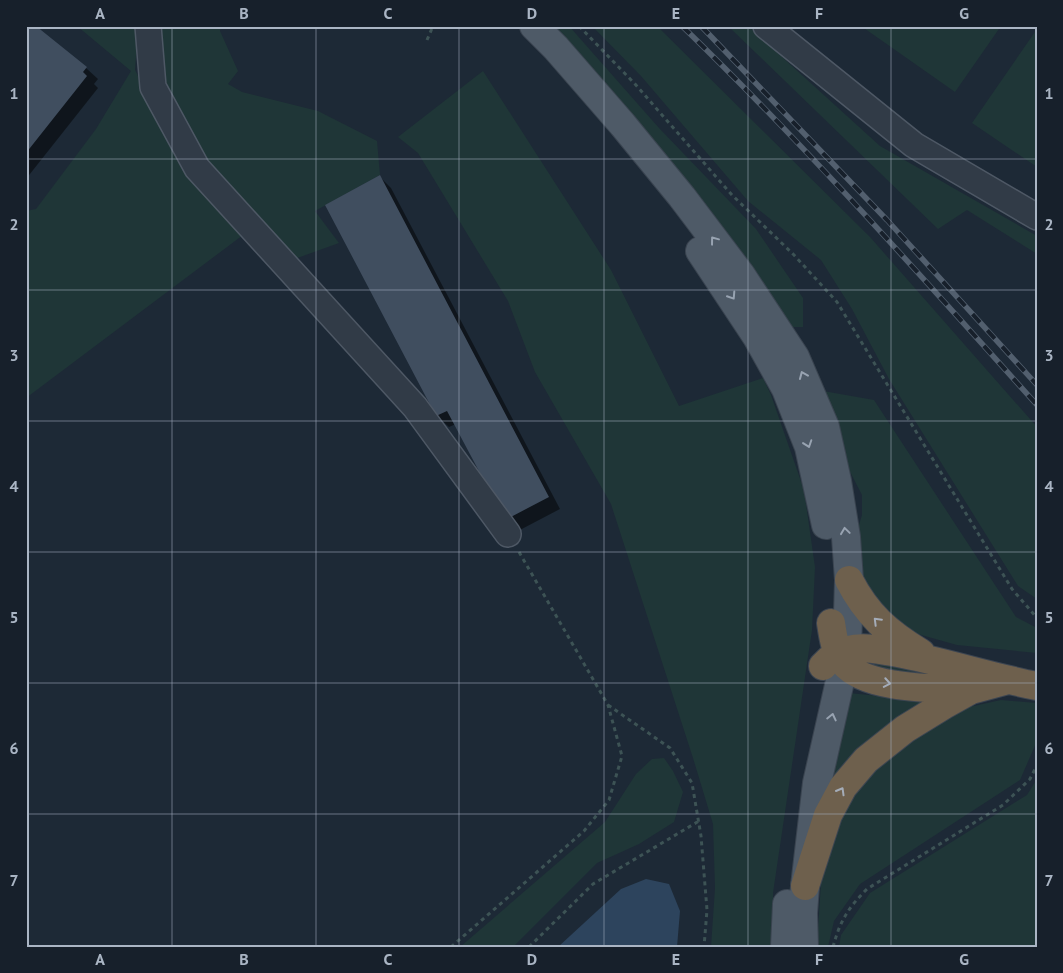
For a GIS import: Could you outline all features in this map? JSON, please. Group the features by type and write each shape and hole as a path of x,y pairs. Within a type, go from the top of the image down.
{"highway":[{"path":"849,580 860,601 879,623 897,638 931,659"},
{"path":"831,623 838,658 855,672 874,681 971,690"},
{"path":"838,658 859,648 876,649 931,659 1037,686"},
{"path":"805,886 828,815 843,786 866,760 905,729 971,690 1008,680"}],"main road":[{"path":"516,26 558,69 664,200 758,337 786,389 809,447 825,515 830,573 831,623"},
{"path":"534,26 556,48 623,125 682,197 742,276 795,357 825,427 837,481 846,537 849,580 817,782 805,886 804,947"},
{"path":"785,947 790,871 800,789 838,658"}],"street":[{"path":"148,26 153,87 197,168 415,406 508,534"},
{"path":"766,26 914,145 1037,217"}],"path":[{"path":"427,40 433,26"},
{"path":"579,26 635,84 732,195 794,255 837,302 1012,589 1037,618"},
{"path":"450,947 584,832 608,800 622,756 608,705 508,534"},
{"path":"608,705 670,748 692,783 698,821 707,910 704,947"},
{"path":"833,947 837,930 850,907 867,889 1003,805 1030,779 1037,765"},
{"path":"529,947 593,884 698,821"}],"green space":[{"path":"77,26 138,26 135,70 180,155 243,235 26,398 26,211 36,209 96,129 131,71"},
{"path":"160,26 221,26 220,31 238,71 228,84 242,92 318,111 377,141 380,175 315,211 339,243 289,261 214,174 164,88"},
{"path":"549,26 569,26 659,128 756,229 803,298 803,327 788,327"},
{"path":"592,26 657,26 870,237 1037,427 1037,599 1018,586 889,379 852,309 821,260 748,201 641,76"},
{"path":"728,26 748,26 880,146 1037,236 1037,254 967,210 938,229"},
{"path":"861,26 1001,26 955,92"},
{"path":"1037,29 1037,167 972,123"},
{"path":"483,71 611,270 679,406 763,378 771,395 804,490 815,567 812,630 773,893 773,947 711,947 715,888 713,824 611,504 535,372 508,301 418,153 398,137"},
{"path":"823,391 874,400 1016,617 1037,628 1037,653 957,645 907,631 882,609 861,576 856,534 862,515 862,495 845,462"},
{"path":"876,656 932,672 932,675 876,669 861,662"},
{"path":"849,693 939,702 824,792"},
{"path":"1001,700 1037,703 1037,741 1020,780 860,884 834,921 828,947 817,947 822,866 838,816 862,778 893,749 960,709"},
{"path":"664,758 673,771 683,792 674,822 639,844 597,863 513,947 460,947 605,822 636,774 652,759"},
{"path":"1037,779 1037,947 839,947 841,935 870,893 1027,795"}],"water":[{"path":"646,879 669,884 680,911 677,947 558,947 621,889"}],"building":[{"path":"31,26 36,26 87,67 83,72 87,76 26,153 26,32"},
{"path":"380,175 549,497 505,520 447,411 436,416 325,205"}],"railway":[{"path":"682,26 819,165 1037,405"},
{"path":"701,26 887,220 1037,385"}]}
